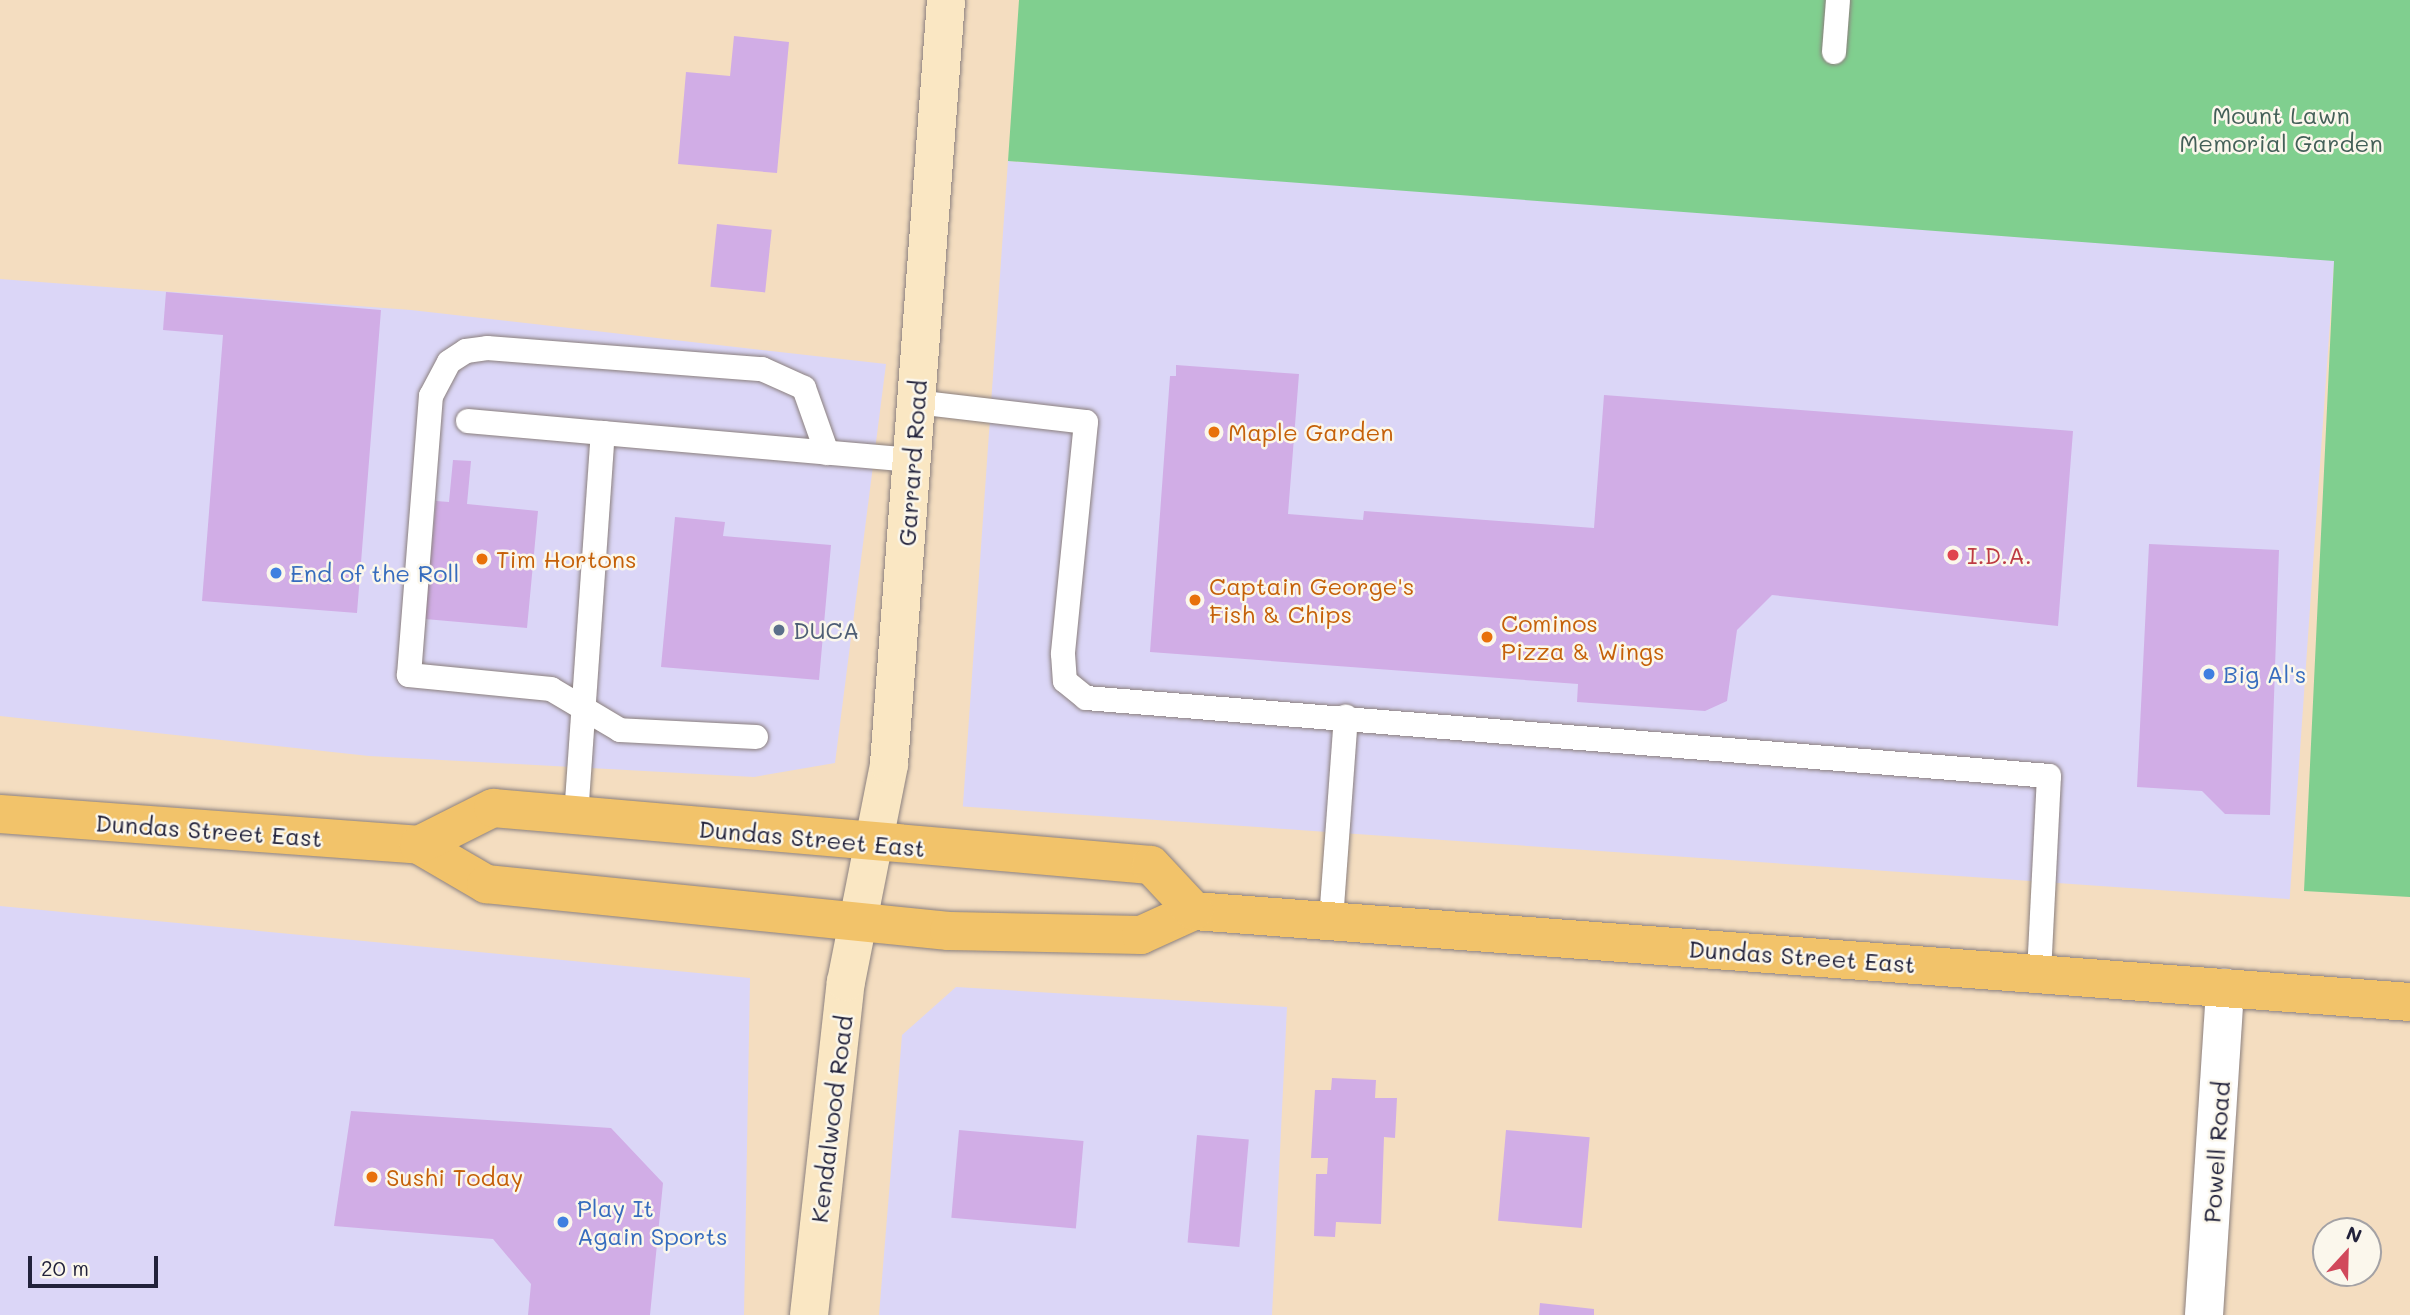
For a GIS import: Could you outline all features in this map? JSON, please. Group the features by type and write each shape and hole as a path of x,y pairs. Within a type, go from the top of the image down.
{"main road":[{"name":"Dundas Street East","path":"419,845 493,808 874,844 1151,865 1194,911"},
{"name":"Dundas Street East","path":"0,814 419,845 486,884 857,923 1141,935 1194,911 2410,1002"}],"street":[{"name":"Garrard Road","path":"857,923 889,764 946,0"},
{"name":"Kendalwood Road","path":"809,1315 857,923"},
{"name":"Powell Road","path":"2204,1315 2225,988"}],"lane":[{"path":"1834,52 1838,0"},
{"path":"756,737 620,730 551,688 409,675 431,396 436,377 466,351 781,373 804,388 827,453"},
{"path":"916,402 1086,422 1063,654 1065,681 1086,698 2049,776 2039,974"},
{"path":"468,421 912,460"},
{"path":"576,816 603,433"},
{"path":"1331,920 1346,717"}],"shaded area":[{"path":"1008,161 2335,254 2290,899 963,806"},
{"path":"0,279 411,310 886,364 835,763 754,777 369,756 0,716"},
{"path":"0,906 750,978 744,1315 0,1315"},
{"path":"956,987 1287,1007 1272,1315 879,1315 902,1035"}],"green space":[{"name":"Mount Lawn Memorial Garden","path":"1019,0 2410,0 2410,897 2304,891 2334,261 1008,161"}],"building":[{"path":"734,36 789,42 777,173 678,164 686,72 730,76"},
{"path":"717,224 772,230 765,292 710,287"},
{"path":"166,292 381,310 357,613 202,601 223,335 163,330"},
{"path":"1176,365 1299,374 1288,514 1363,520 1364,511 1594,528 1604,395 2073,431 2058,626 1772,595 1737,630 1727,701 1705,711 1577,702 1578,684 1150,652 1170,376 1176,376"},
{"name":"Tim Hortons","path":"453,460 471,461 467,504 538,511 527,628 425,619 436,501 449,502"},
{"path":"675,517 725,522 723,536 831,545 819,680 661,667"},
{"name":"Big Al's","path":"2149,544 2279,550 2270,815 2225,814 2202,791 2137,787"},
{"path":"1332,1078 1376,1080 1375,1098 1397,1098 1395,1138 1384,1137 1381,1224 1336,1222 1335,1237 1314,1236 1316,1174 1327,1174 1328,1158 1311,1158 1315,1090 1331,1090"},
{"path":"351,1111 611,1128 663,1183 650,1315 528,1315 531,1284 493,1239 334,1226"},
{"path":"959,1130 1084,1141 1076,1229 951,1218"},
{"path":"1506,1130 1590,1137 1582,1228 1498,1221"},
{"path":"1197,1135 1249,1140 1239,1247 1188,1243"},
{"path":"1540,1303 1594,1309 1594,1315 1539,1315"}],"place":[{"name":"Maple Garden","path":"1214,432"},
{"name":"I.D.A.","path":"1953,555"},
{"name":"Tim Hortons","path":"482,559"},
{"name":"End of the Roll","path":"276,573"},
{"name":"Captain George's Fish & Chips","path":"1195,600"},
{"name":"DUCA","path":"779,630"},
{"name":"Cominos Pizza & Wings","path":"1487,637"},
{"name":"Big Al's","path":"2209,674"},
{"name":"Sushi Today","path":"372,1177"},
{"name":"Play It Again Sports","path":"563,1222"}]}
